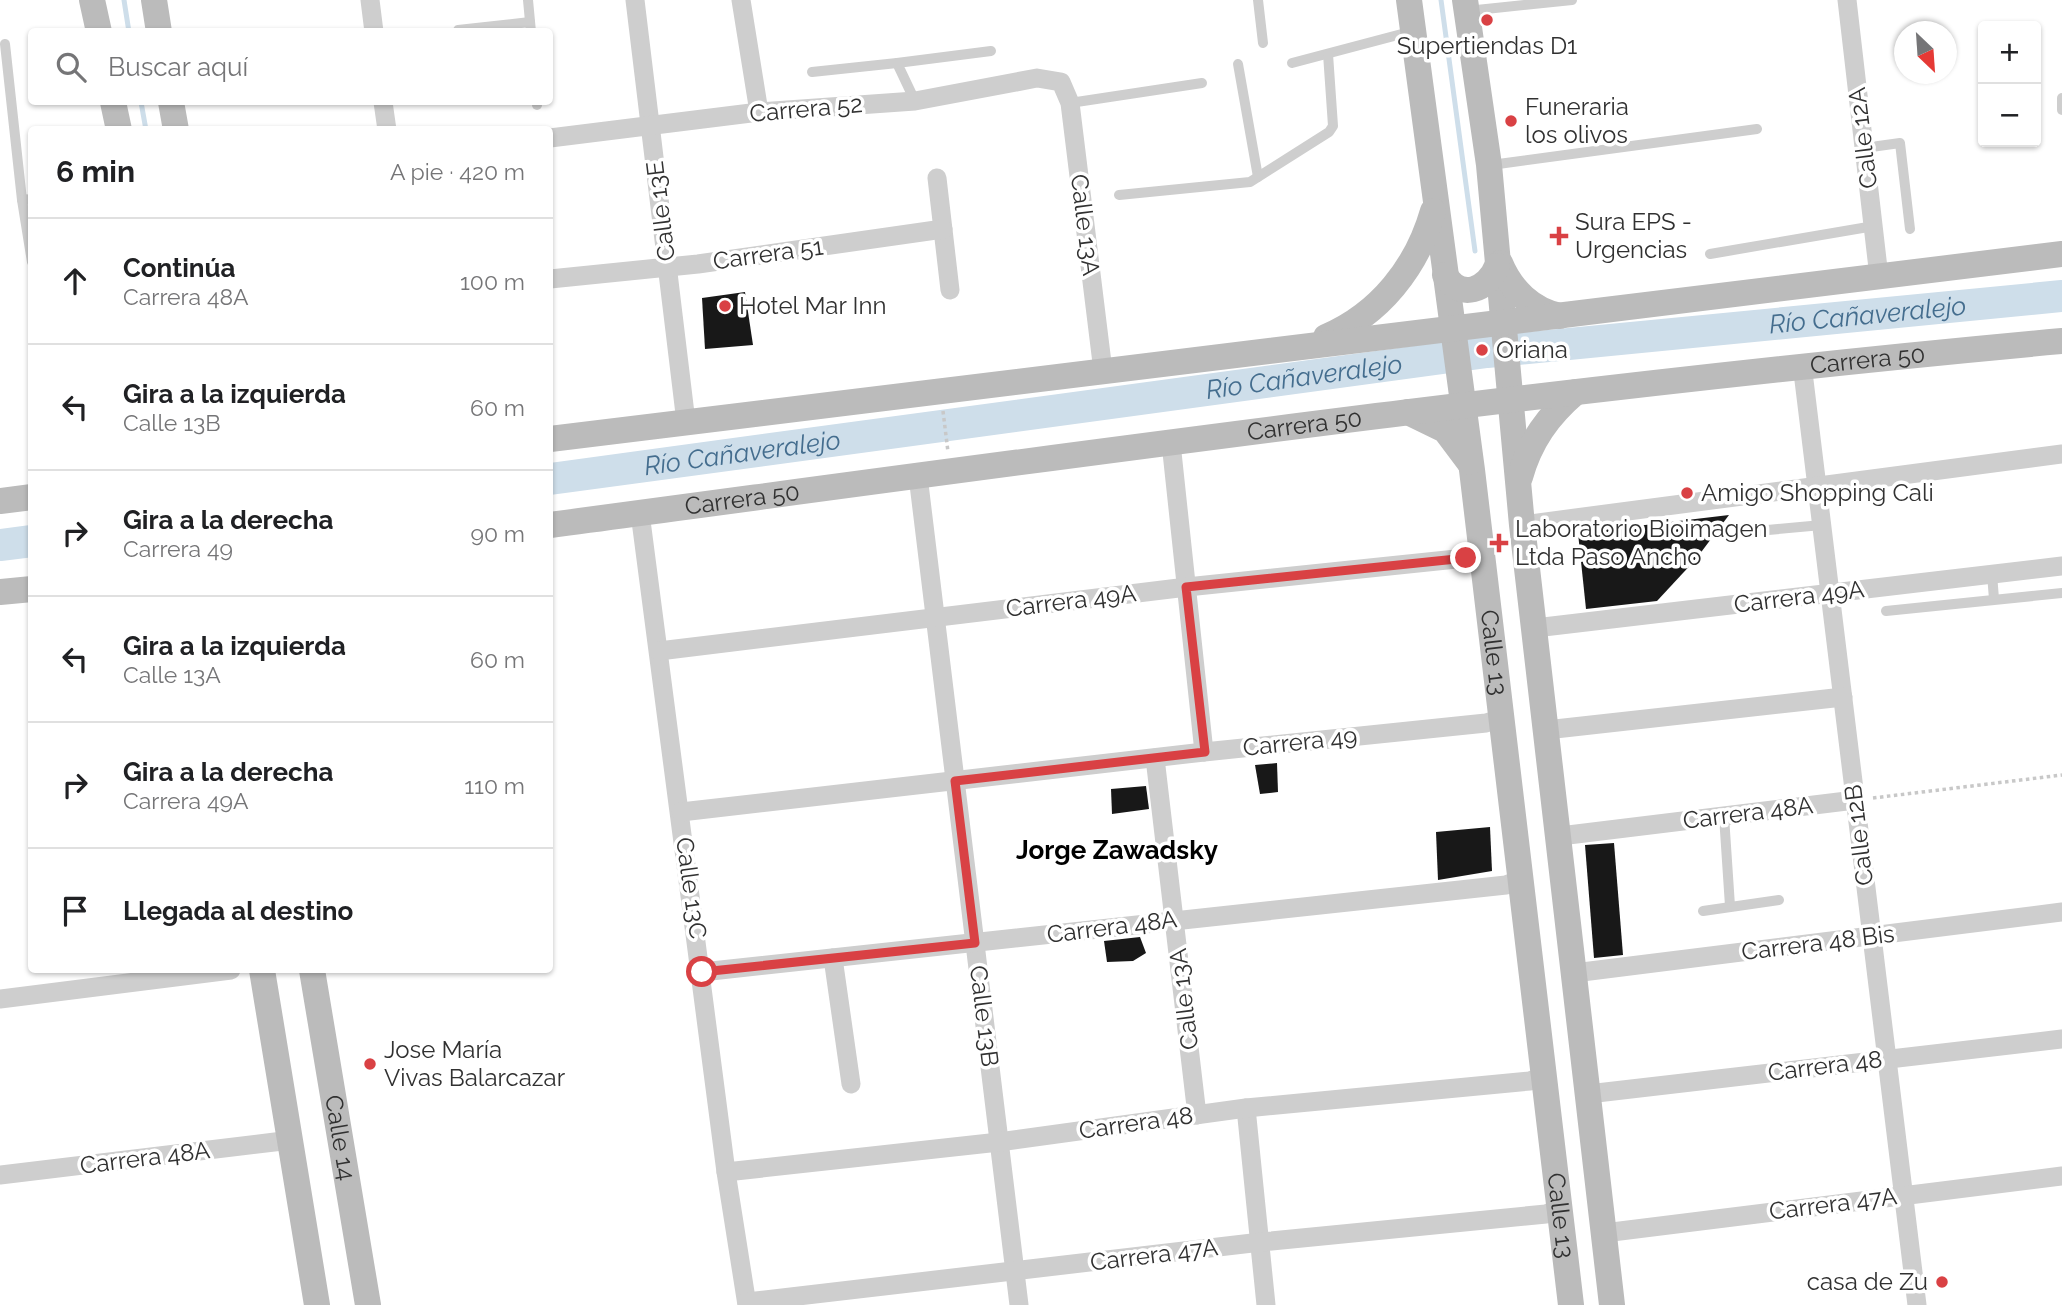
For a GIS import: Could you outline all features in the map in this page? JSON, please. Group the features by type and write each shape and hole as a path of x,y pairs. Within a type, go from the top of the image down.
{"main road":[{"path":"92,0 98,28"},
{"path":"154,0 158,28"},
{"name":"Calle 13","path":"1409,0 1472,470 1562,1208 1571,1305"},
{"name":"Calle 13","path":"1466,6 1489,165 1521,525 1560,836 1612,1305"},
{"path":"114,105 118,126"},
{"path":"172,105 175,126"},
{"path":"1301,346 1344,328 1381,301 1415,257 1435,206"},
{"path":"553,439 1301,346 1503,329 1562,317 2062,254"},
{"path":"1444,275 1457,288 1474,290 1489,281 1496,258"},
{"path":"1496,258 1520,295 1535,307 1562,317"},
{"name":"Carrera 50","path":"553,525 1408,412 1462,397 1576,392 1802,364 2062,341"},
{"path":"1518,485 1528,453 1543,425 1576,392"},
{"path":"1408,412 1445,430 1461,448 1472,470"},
{"path":"0,500 28,497"},
{"path":"0,592 28,589"},
{"path":"1517,840 1560,836"},
{"name":"Calle 14","path":"263,973 317,1305"},
{"name":"Calle 14","path":"313,973 368,1305"}],"street":[{"path":"370,0 374,28"},
{"name":"Calle 13E","path":"635,0 686,422"},
{"path":"741,0 759,112"},
{"name":"Calle 12A","path":"1846,0 1879,277"},
{"name":"Carrera 52","path":"553,138 759,112 915,101 1037,78 1061,82"},
{"name":"Calle 13A","path":"1061,82 1070,103 1102,371"},
{"path":"383,105 386,126"},
{"path":"937,178 950,290"},
{"name":"Carrera 51","path":"553,279 668,267 943,229"},
{"name":"Calle 12B","path":"1802,364 1917,1305"},
{"path":"1171,443 1205,752"},
{"path":"1521,525 2062,454"},
{"name":"Calle 13B","path":"918,477 1018,1305"},
{"name":"Calle 13C","path":"640,513 726,1172 747,1304"},
{"name":"Carrera 49A","path":"659,651 1186,587 1466,558 1482,552"},
{"name":"Carrera 49A","path":"1535,628 2062,566"},
{"path":"1546,730 1843,696"},
{"name":"Carrera 49","path":"681,812 1486,723 1502,718"},
{"name":"Calle 13A","path":"1155,758 1197,1115"},
{"name":"Carrera 48A","path":"1560,836 1855,800"},
{"name":"Carrera 48A","path":"702,972 1506,885 1522,880"},
{"name":"Carrera 48 Bis","path":"1574,973 2062,912"},
{"path":"833,958 851,1083"},
{"path":"0,999 95,978 180,973"},
{"name":"Carrera 48","path":"1588,1094 2062,1039"},
{"name":"Carrera 48","path":"726,1172 999,1142 1246,1108 1530,1080 1545,1075"},
{"path":"1246,1108 1266,1305"},
{"name":"Carrera 48A","path":"0,1175 291,1140"},
{"name":"Carrera 47A","path":"1604,1233 2062,1176"},
{"name":"Carrera 47A","path":"747,1304 1261,1241 1546,1213 1562,1208"}],"lane":[{"path":"507,28 531,27 528,0"},
{"path":"1258,0 1263,43"},
{"path":"1466,6 1572,0"},
{"path":"1292,63 1413,30"},
{"path":"5,44 27,200"},
{"path":"812,72 991,51"},
{"path":"1119,195 1250,182 1332,130 1328,54"},
{"path":"897,63 915,101"},
{"path":"1238,64 1258,177"},
{"path":"1070,103 1202,83"},
{"path":"2062,99 2062,110"},
{"path":"1489,165 1757,129"},
{"path":"1864,148 1900,143 1910,229"},
{"path":"1710,254 1874,226"},
{"path":"1757,531 1822,525"},
{"path":"1992,574 1994,599"},
{"path":"1886,611 2062,593"},
{"path":"1724,816 1730,906"},
{"path":"1703,911 1779,900"}],"path":[{"path":"942,410 946,435"},
{"path":"1855,800 2062,775"}],"building":[{"path":"745,292 753,345 705,349 702,298"},
{"path":"1729,515 1696,559 1657,601 1586,609 1578,533"},
{"path":"1277,763 1278,792 1260,794 1255,765"},
{"path":"1146,786 1149,809 1112,814 1111,789"},
{"path":"1490,827 1492,871 1438,880 1436,832"},
{"path":"1614,843 1623,955 1594,958 1585,845"},
{"path":"1140,937 1146,953 1133,961 1107,962 1104,941"}],"waterway":[{"path":"124,0 128,28"},
{"path":"1441,0 1475,251"},
{"path":"142,105 145,126"},
{"name":"Río Cañaveralejo","path":"553,479 1487,352 2062,296"},
{"name":"Río Cañaveralejo","path":"0,545 28,542"}],"place":[{"name":"Supertiendas D1","path":"1487,20"},
{"name":"Funeraria los olivos","path":"1511,121"},
{"name":"Sura EPS - Urgencias","path":"1559,236"},
{"name":"Hotel Mar Inn","path":"725,306"},
{"name":"Oriana","path":"1482,350"},
{"name":"Amigo Shopping Cali","path":"1687,493"},
{"name":"Laboratorio Bioimagen Ltda Paso Ancho","path":"1499,543"},
{"name":"Jose María Vivas Balarcazar","path":"370,1064"},
{"name":"casa de Zu","path":"1942,1282"}],"district":[{"name":"Jorge Zawadsky","path":"1117,850"}],"route":[{"path":"702,972 975,943 955,781 1205,752 1186,587 1466,558"}]}
